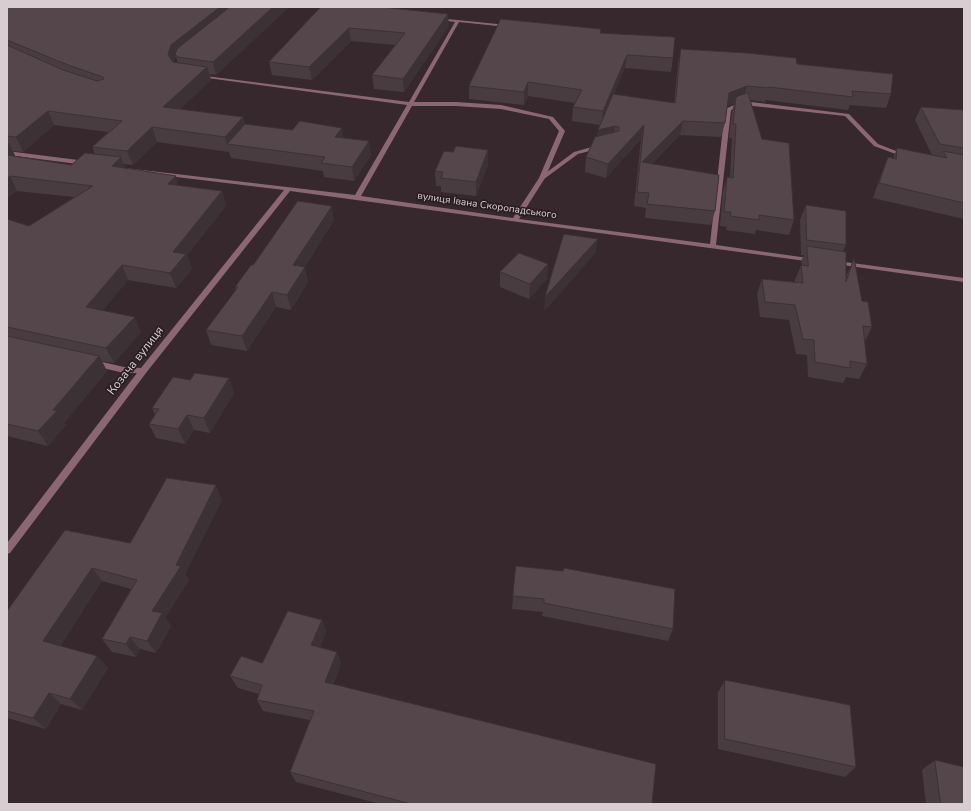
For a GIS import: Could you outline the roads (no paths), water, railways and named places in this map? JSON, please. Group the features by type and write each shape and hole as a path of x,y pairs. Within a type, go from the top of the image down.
{"street":[{"path":"434,19 512,27"},
{"path":"357,197 458,21"},
{"path":"192,76 410,104 456,104 501,107 551,118 562,131 542,178 515,220"},
{"path":"713,247 728,109 743,103 847,116 876,145 898,154 913,157"},
{"path":"542,178 576,153 606,145"},
{"path":"7,153 93,164"},
{"name":"вулиця Івана Скоропадського","path":"116,167 357,197 515,220 823,261"},
{"name":"Козача вулиця","path":"7,550 143,371 288,189"},
{"path":"831,262 964,280"},
{"path":"88,362 124,370 143,371"}]}
